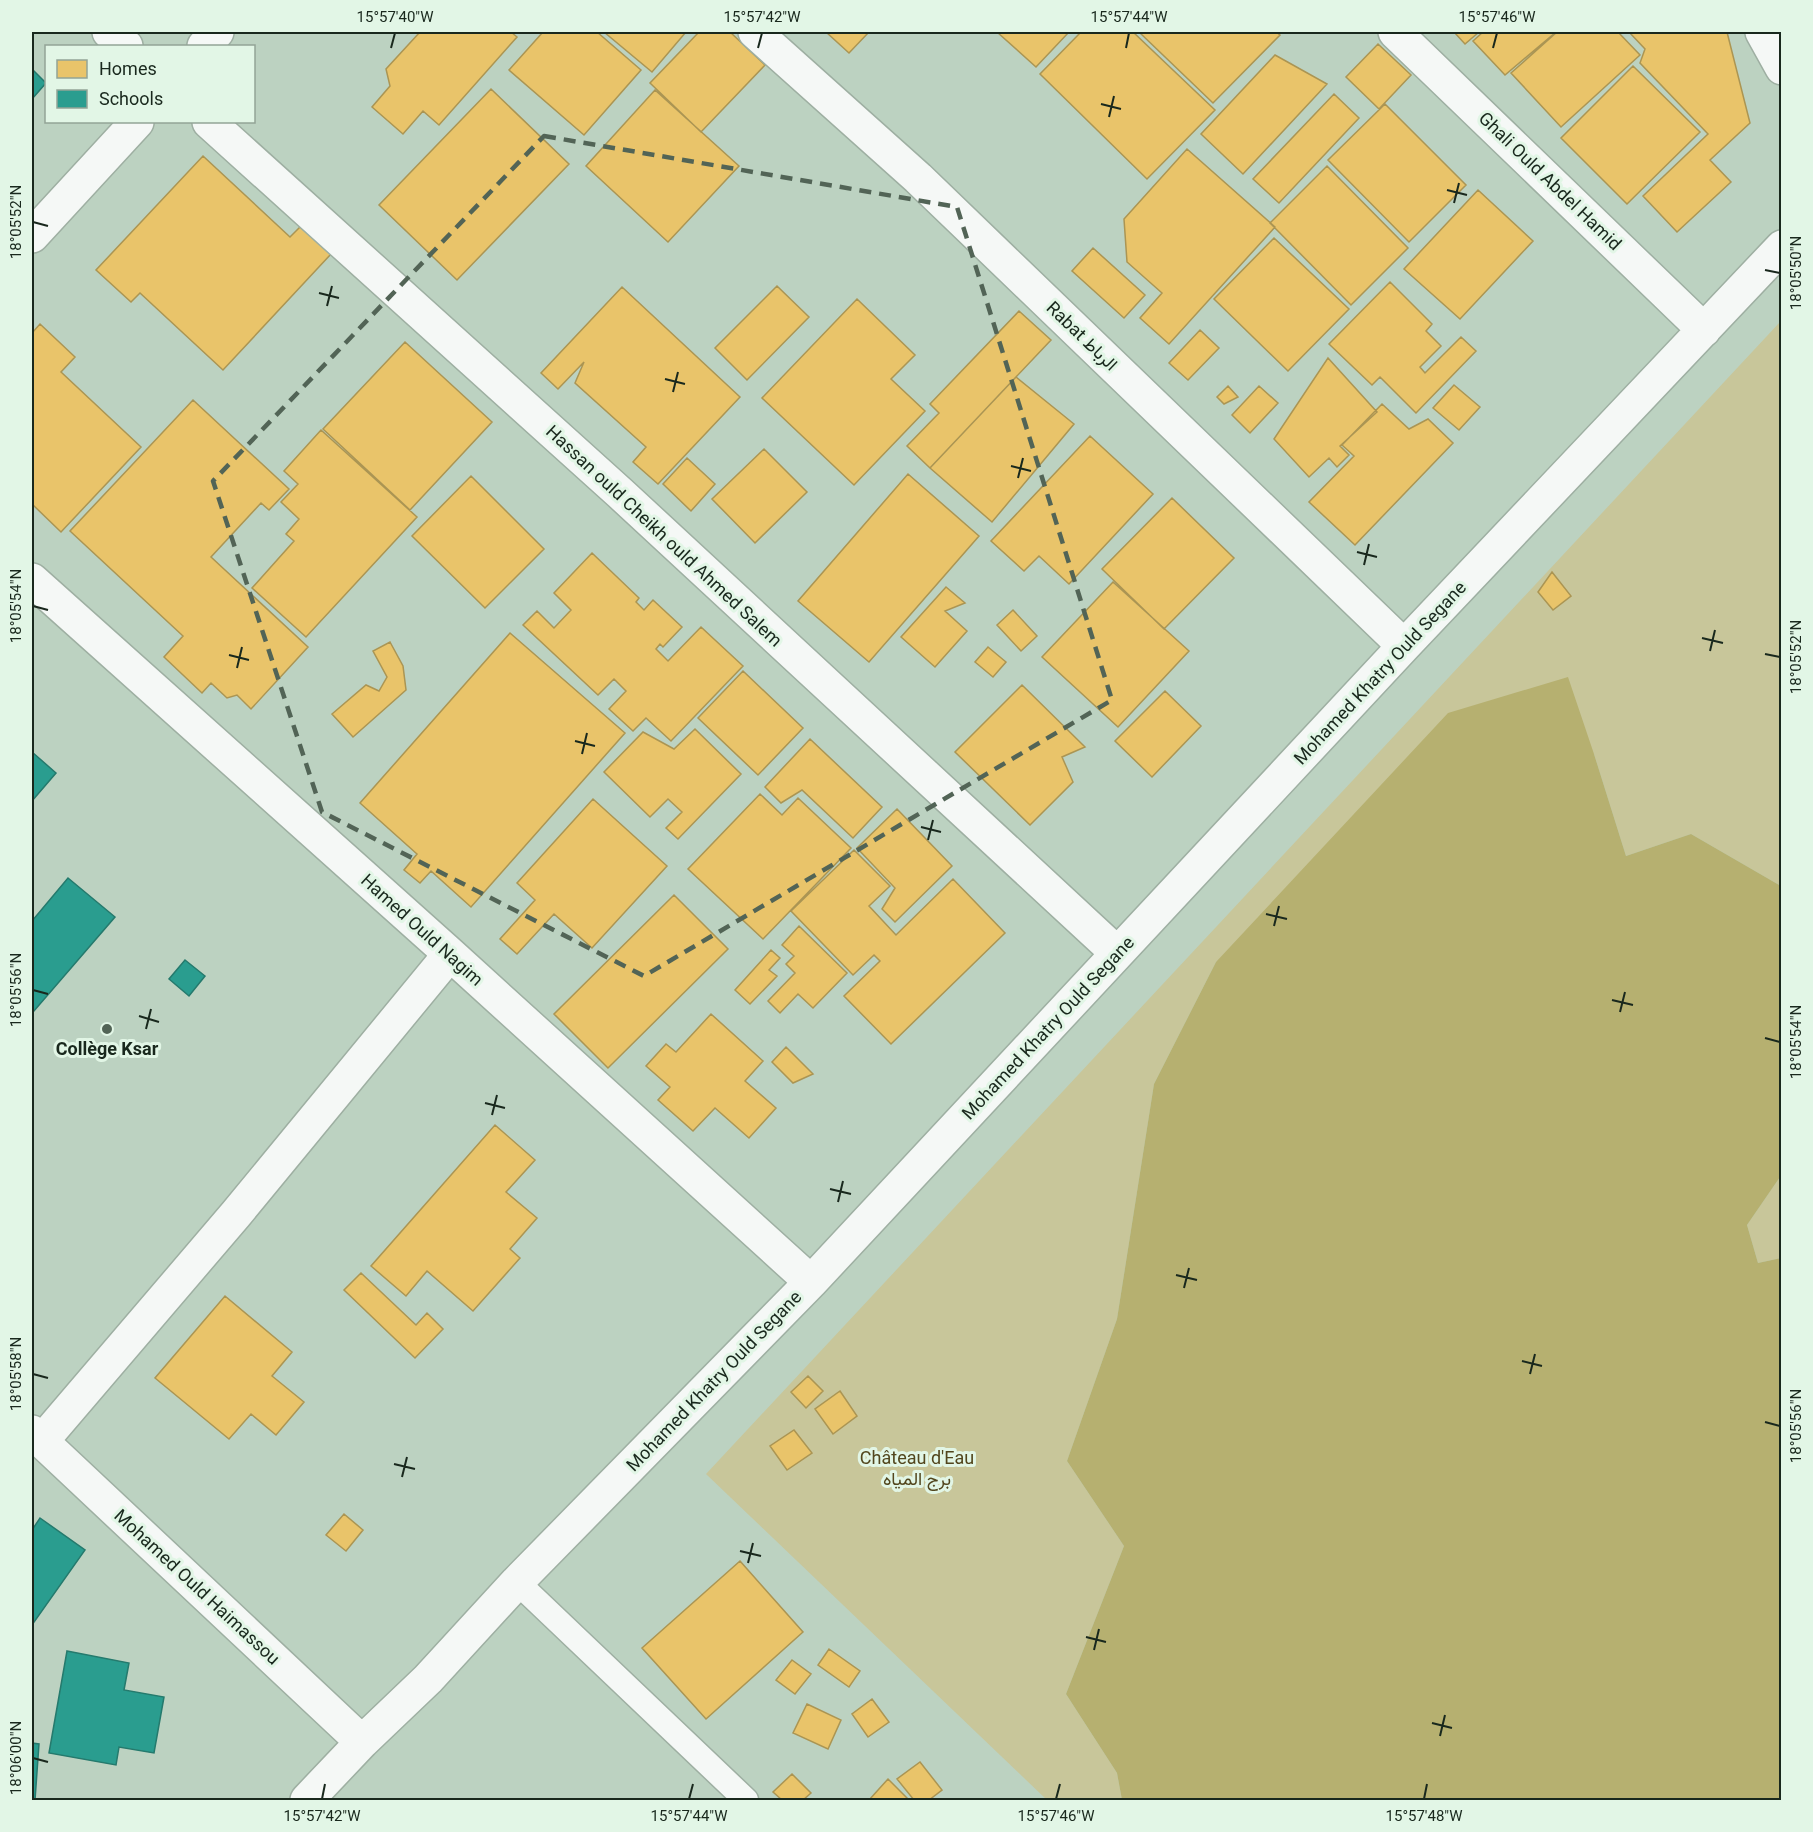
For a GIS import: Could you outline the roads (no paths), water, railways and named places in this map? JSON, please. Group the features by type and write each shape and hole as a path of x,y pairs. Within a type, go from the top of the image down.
{"street":[{"path":"109,32 125,45"},
{"path":"205,45 217,32"},
{"name":"Rabat الرباط","path":"755,32 918,178 1404,646"},
{"name":"Ghali Ould Abdel Hamid","path":"1395,32 1704,330"},
{"path":"1762,32 1782,68"},
{"path":"32,236 135,123"},
{"name":"Hassan ould Cheikh ould Ahmed Salem","path":"209,123 637,510 1117,953"},
{"name":"Mohamed Khatry Ould Segane","path":"307,1800 811,1282 1404,646 1782,247"},
{"name":"Hamed Ould Nagim","path":"32,580 450,954 811,1282"},
{"path":"37,1437 228,1223 450,954"},
{"name":"Mohamed Ould Haimassou","path":"37,1437 362,1742"}],"lane":[{"path":"517,1582 746,1800"}],"place":[{"name":"Collège Ksar","path":"107,1029"}],"park label":[{"name":"Château d'Eau برج المياه","path":"917,1468"}]}
